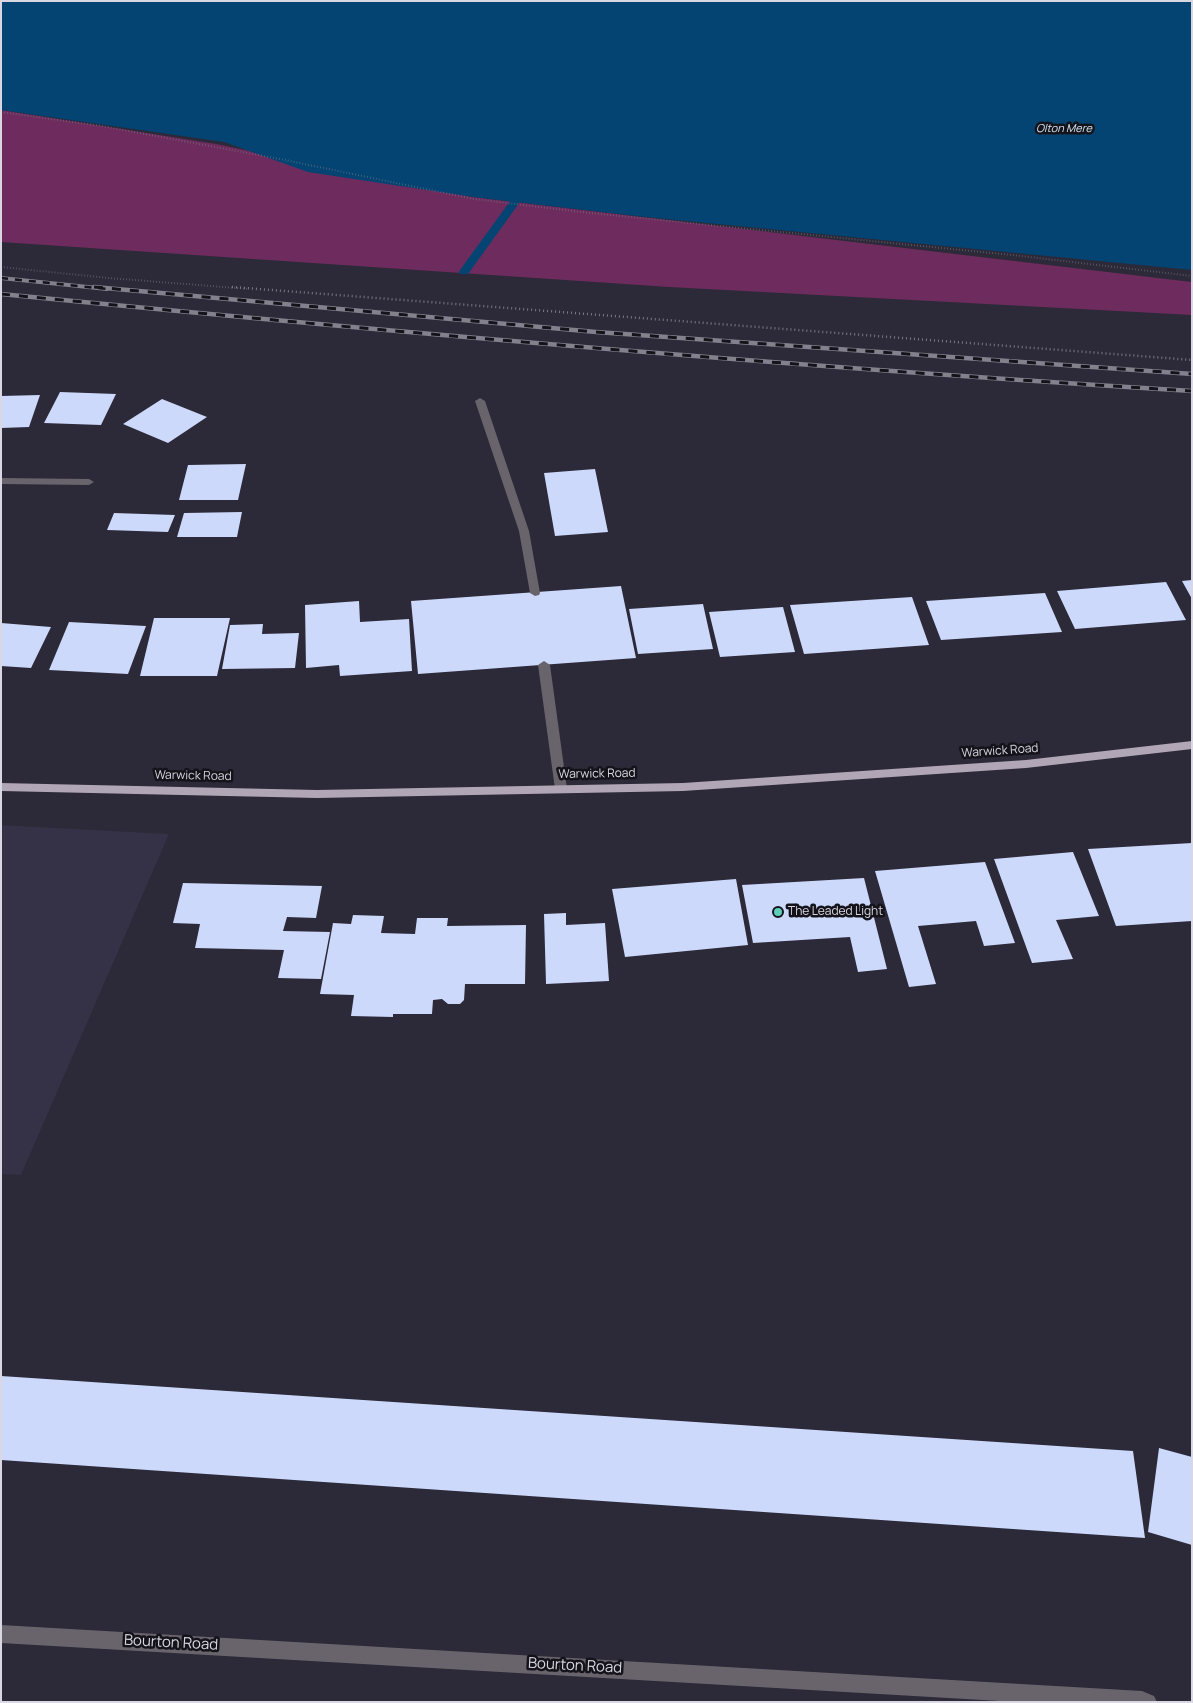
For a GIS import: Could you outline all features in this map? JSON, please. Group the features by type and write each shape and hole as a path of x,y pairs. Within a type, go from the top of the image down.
{"highway":[{"name":"Warwick Road","path":"1,787 317,794 683,787 1016,765 1192,745"}],"street":[{"path":"480,400 513,503 524,531 535,592"},
{"path":"1,481 89,482"},
{"path":"544,665 561,789"},
{"name":"Bourton Road","path":"1,1634 1033,1693 1148,1702"}],"path":[{"path":"1,112 102,126 285,160 474,199 590,213 1022,256 1192,276"},
{"path":"1,267 109,278 1192,360"}],"shaded area":[{"path":"1,110 216,144 473,197 1192,282 1192,315 669,287 1,242"},
{"path":"1,825 169,834 21,1175 1,1174"}],"water":[{"name":"Olton Mere","path":"1,1 1192,1 1192,270 645,217 473,197 308,172 224,142 1,110"}],"building":[{"path":"60,392 116,394 101,425 44,423"},
{"path":"40,395 29,427 1,428 1,396"},
{"path":"162,399 207,417 168,443 123,424"},
{"path":"246,464 238,500 179,500 188,465"},
{"path":"595,469 608,532 555,536 544,473"},
{"path":"242,512 237,537 177,537 184,513"},
{"path":"114,513 175,515 168,532 107,530"},
{"path":"1192,580 1192,599 1182,581"},
{"path":"1166,582 1186,620 1075,629 1057,591"},
{"path":"621,586 636,658 418,674 411,601"},
{"path":"1045,593 1062,632 941,640 926,601"},
{"path":"912,597 929,645 804,654 790,605"},
{"path":"359,601 360,622 409,619 412,671 340,676 339,665 306,668 305,605"},
{"path":"703,604 713,649 638,654 629,609"},
{"path":"783,607 795,652 720,657 709,612"},
{"path":"154,618 230,618 217,676 140,676"},
{"path":"69,622 146,626 128,674 49,670"},
{"path":"1,623 51,627 31,668 1,666"},
{"path":"263,624 262,634 299,633 295,668 222,669 230,625"},
{"path":"1192,843 1192,921 1116,926 1088,849"},
{"path":"1073,852 1099,916 1056,920 1073,959 1032,963 994,859"},
{"path":"985,862 1015,943 984,946 976,921 918,926 936,984 909,987 875,871"},
{"path":"864,878 887,969 858,972 850,937 753,943 742,885"},
{"path":"736,879 748,945 625,957 612,889"},
{"path":"183,883 322,886 316,918 287,917 283,931 330,932 321,979 278,978 284,950 195,948 200,924 173,923"},
{"path":"566,913 566,925 605,923 609,981 546,984 544,914"},
{"path":"353,915 384,916 381,933 415,934 417,918 448,918 447,926 526,925 525,984 465,984 464,1000 460,1004 448,1004 442,999 433,1000 432,1014 393,1014 393,1017 351,1016 354,995 320,994 333,923 351,924"},
{"path":"1,1376 1133,1451 1145,1538 1,1460"},
{"path":"1159,1448 1192,1457 1192,1545 1148,1532"}],"waterway":[{"path":"464,272 515,202"}],"railway":[{"path":"1,278 107,289"},
{"path":"94,287 596,332 1192,374"},
{"path":"1,294 596,348 1043,382 1192,391"}],"place":[{"name":"The Leaded Light","path":"778,912"}]}
